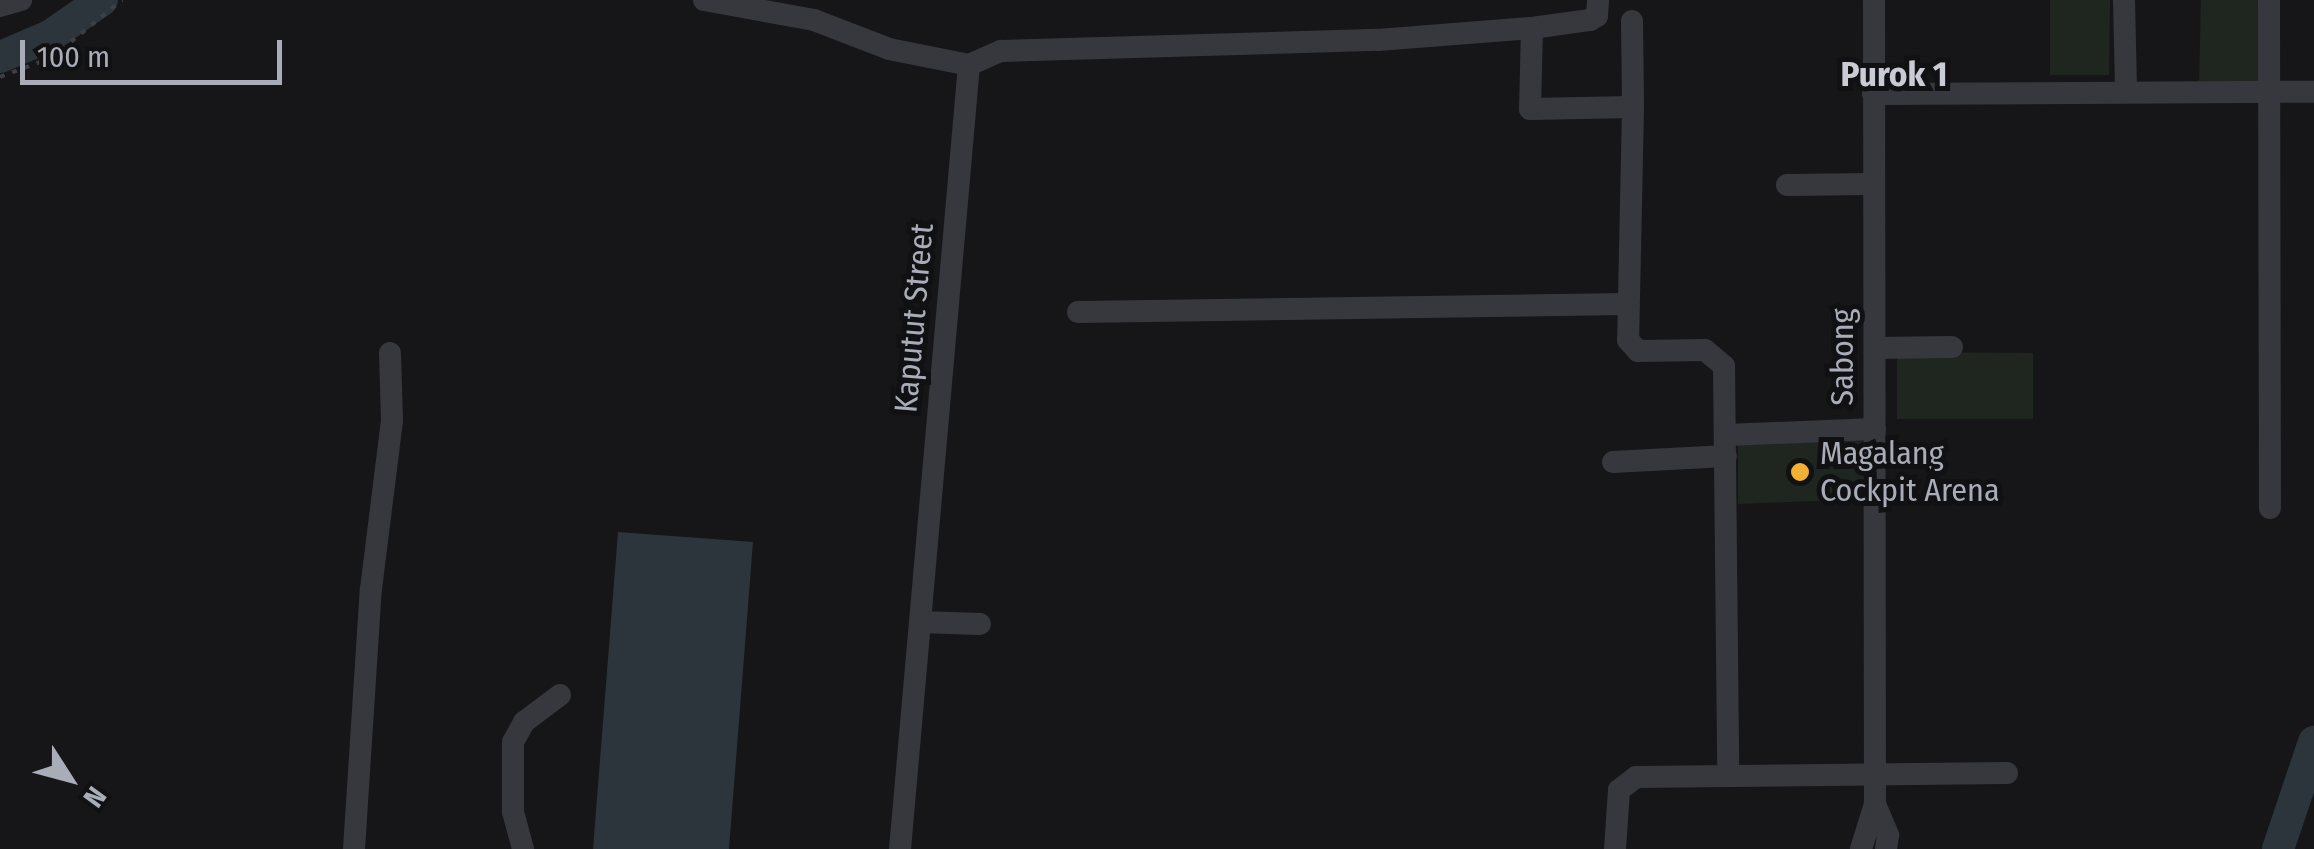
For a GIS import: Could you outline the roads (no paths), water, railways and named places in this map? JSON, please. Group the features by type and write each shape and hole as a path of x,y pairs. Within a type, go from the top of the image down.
{"street":[{"path":"0,6 21,0"},
{"path":"704,0 814,20 890,49 968,65 1001,50 1378,40 1532,28 1590,20 1597,16 1598,0"},
{"name":"Sabong","path":"1874,0 1876,804"},
{"path":"2124,0 2126,91"},
{"path":"2270,0 2270,508"},
{"path":"1632,20 1628,340 1638,351 1706,350 1720,358 1726,446 1728,772"},
{"path":"1532,28 1530,109 1633,106"},
{"name":"Kaputut Street","path":"900,849 968,65"},
{"path":"1873,94 2314,92"},
{"path":"1788,185 1873,184"},
{"path":"1078,312 1626,304"},
{"path":"1875,348 1952,347"},
{"path":"354,849 371,590 392,421 390,353"},
{"path":"1613,462 1875,429"},
{"path":"920,622 980,624"},
{"path":"524,849 513,812 513,742 524,722 560,696"},
{"path":"1615,849 1616,802 1628,781 1728,772 2007,774"},
{"path":"1861,849 1876,804"},
{"path":"1876,804 1888,835 1886,849"}],"waterway":[{"path":"0,57 50,36 102,0"},
{"path":"2278,849 2314,742"}],"place":[{"name":"Magalang Cockpit Arena","path":"1800,472"}],"district":[{"name":"Purok 1","path":"1894,74"}]}
